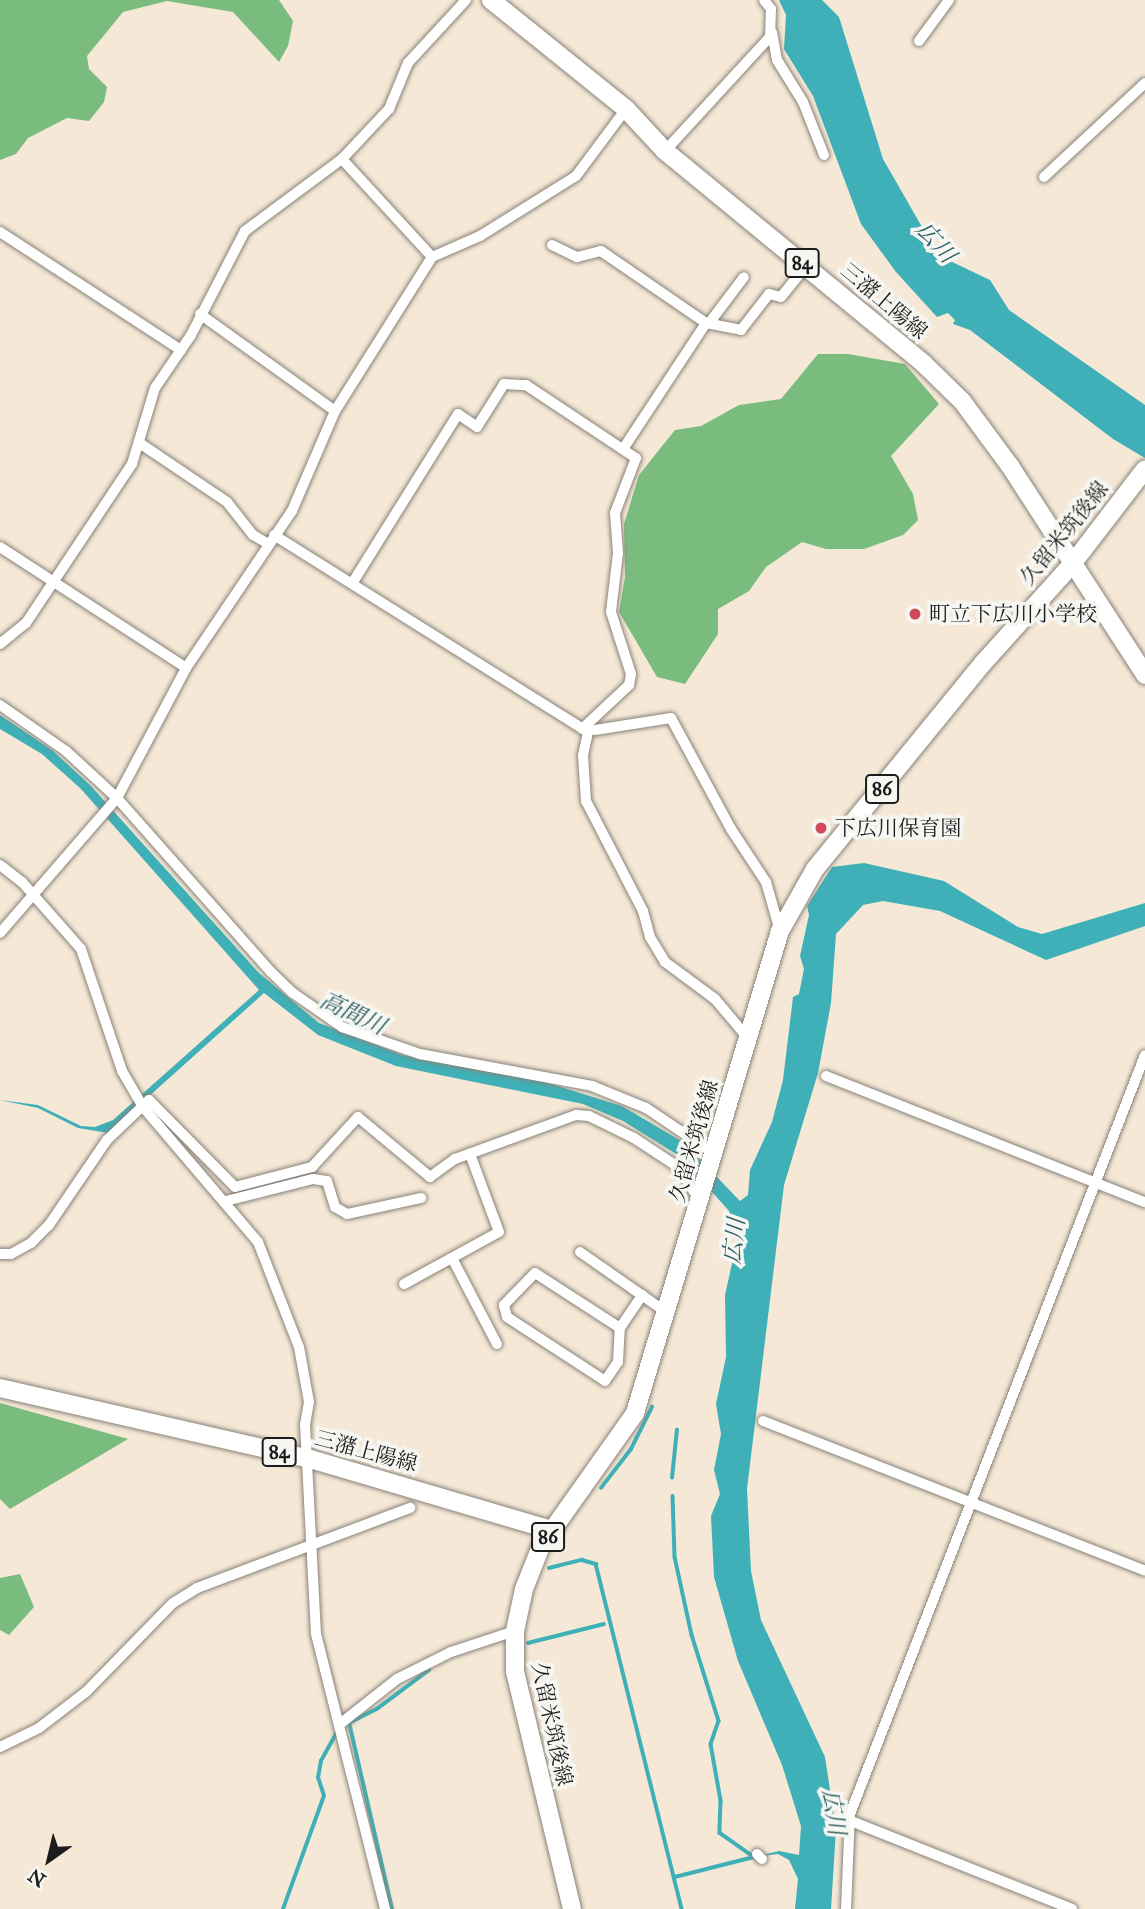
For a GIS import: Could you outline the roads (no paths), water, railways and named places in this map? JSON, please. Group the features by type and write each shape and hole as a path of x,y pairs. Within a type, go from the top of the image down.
{"main road":[{"name":"三潴上陽線","path":"491,0 626,109 664,151 806,266 962,401 1073,562 1145,675"},
{"name":"久留米筑後線","path":"572,1909 522,1707 515,1672 515,1631 524,1589 541,1546 635,1413 780,931 815,869 984,662 1073,562 1145,469"},
{"name":"三潴上陽線","path":"0,1388 310,1459 554,1531"}],"street":[{"path":"0,644 26,623 141,444 155,388 181,350 245,231 342,159 389,108 408,63 466,0"},
{"path":"764,0 771,9 777,60 803,102 824,155"},
{"path":"919,41 949,0"},
{"path":"664,151 772,32"},
{"path":"1044,177 1145,83"},
{"path":"0,933 117,798 186,668 292,511 335,411 432,257 480,236 576,176 626,109"},
{"path":"342,159 432,257"},
{"path":"0,232 181,350"},
{"path":"552,245 578,257 601,251 708,323 741,330 769,294 781,298 806,266"},
{"path":"623,449 708,323 744,277"},
{"path":"200,314 335,411"},
{"path":"353,582 458,414 477,427 504,384 526,385 636,458 615,513 618,553 611,612 631,674 629,685 582,729"},
{"path":"141,444 227,502 253,535 271,539 353,582 588,732 583,755 586,801 643,911 650,937 665,962 715,999 748,1038"},
{"path":"0,547 186,668"},
{"path":"0,705 66,751 117,798 271,972 293,993 342,1027 420,1054 592,1086 646,1108 712,1156"},
{"path":"595,730 671,718 731,830 766,882 780,931"},
{"path":"0,865 81,949 115,1056 140,1103 226,1201 258,1242 299,1348 309,1402 305,1424 310,1459 316,1634 385,1909"},
{"path":"846,1909 850,1814 1145,1055"},
{"path":"826,1076 1145,1202"},
{"path":"0,1254 11,1254 31,1242 49,1225 107,1140 140,1103 149,1100 235,1187 312,1167 358,1117 430,1177 455,1159 576,1115 589,1116 678,1167 702,1196"},
{"path":"404,1284 499,1232 471,1154"},
{"path":"226,1201 313,1179 327,1181 335,1207 347,1214 421,1198"},
{"path":"580,1252 666,1312"},
{"path":"452,1258 497,1344"},
{"path":"620,1328 535,1273 504,1305 507,1317 604,1381 618,1362 620,1328 642,1295"},
{"path":"763,1421 1145,1571"},
{"path":"0,1746 39,1728 86,1692 173,1603 189,1593 410,1508"},
{"path":"340,1724 397,1679 451,1652 515,1631"},
{"path":"851,1821 1072,1909"}],"water":[{"path":"779,0 822,0 839,17 883,159 926,234 948,260 990,280 1009,310 1145,405 1145,458 1113,439 970,330 953,324 955,320 948,313 937,317 896,272 861,224 813,96 784,49 786,15"},
{"path":"0,715 52,750 91,786 259,973 319,1023 402,1055 535,1079 622,1106 683,1142 740,1201 748,1195 750,1170 772,1122 783,1080 793,997 799,994 804,969 800,956 809,915 807,906 832,867 864,863 944,881 1018,927 1042,934 1145,903 1145,926 1046,960 940,911 883,901 863,905 836,934 831,1003 818,1073 784,1185 747,1489 751,1571 761,1620 825,1757 836,1829 831,1909 795,1909 798,1879 789,1860 778,1854 754,1857 779,1851 799,1855 801,1826 782,1765 738,1661 714,1577 711,1516 720,1494 714,1470 721,1434 716,1404 726,1357 725,1295 737,1241 729,1211 681,1157 623,1121 583,1104 396,1066 318,1035 264,993 108,1133 78,1128 38,1108 0,1100 38,1105 81,1126 95,1127 113,1120 259,990 81,789 42,754 0,729"}],"waterway":[{"path":"601,1488 631,1449 652,1407"},
{"path":"672,1478 677,1430"},
{"path":"673,1496 675,1557 692,1635 719,1721 711,1744 721,1801 720,1833 754,1857"},
{"path":"549,1568 582,1560 596,1564 682,1909"},
{"path":"528,1643 604,1624"},
{"path":"392,1909 349,1723 377,1709 429,1670"},
{"path":"283,1909 324,1796 318,1778 321,1761 336,1734"},
{"path":"675,1877 754,1857"}],"place":[{"name":"町立下広川小学校","path":"915,614"},
{"name":"下広川保育園","path":"821,828"}],"water label":[{"name":"広川","path":"936,242"},
{"name":"高間川","path":"353,1013"},
{"name":"広川","path":"734,1241"},
{"name":"広川","path":"834,1812"}]}
